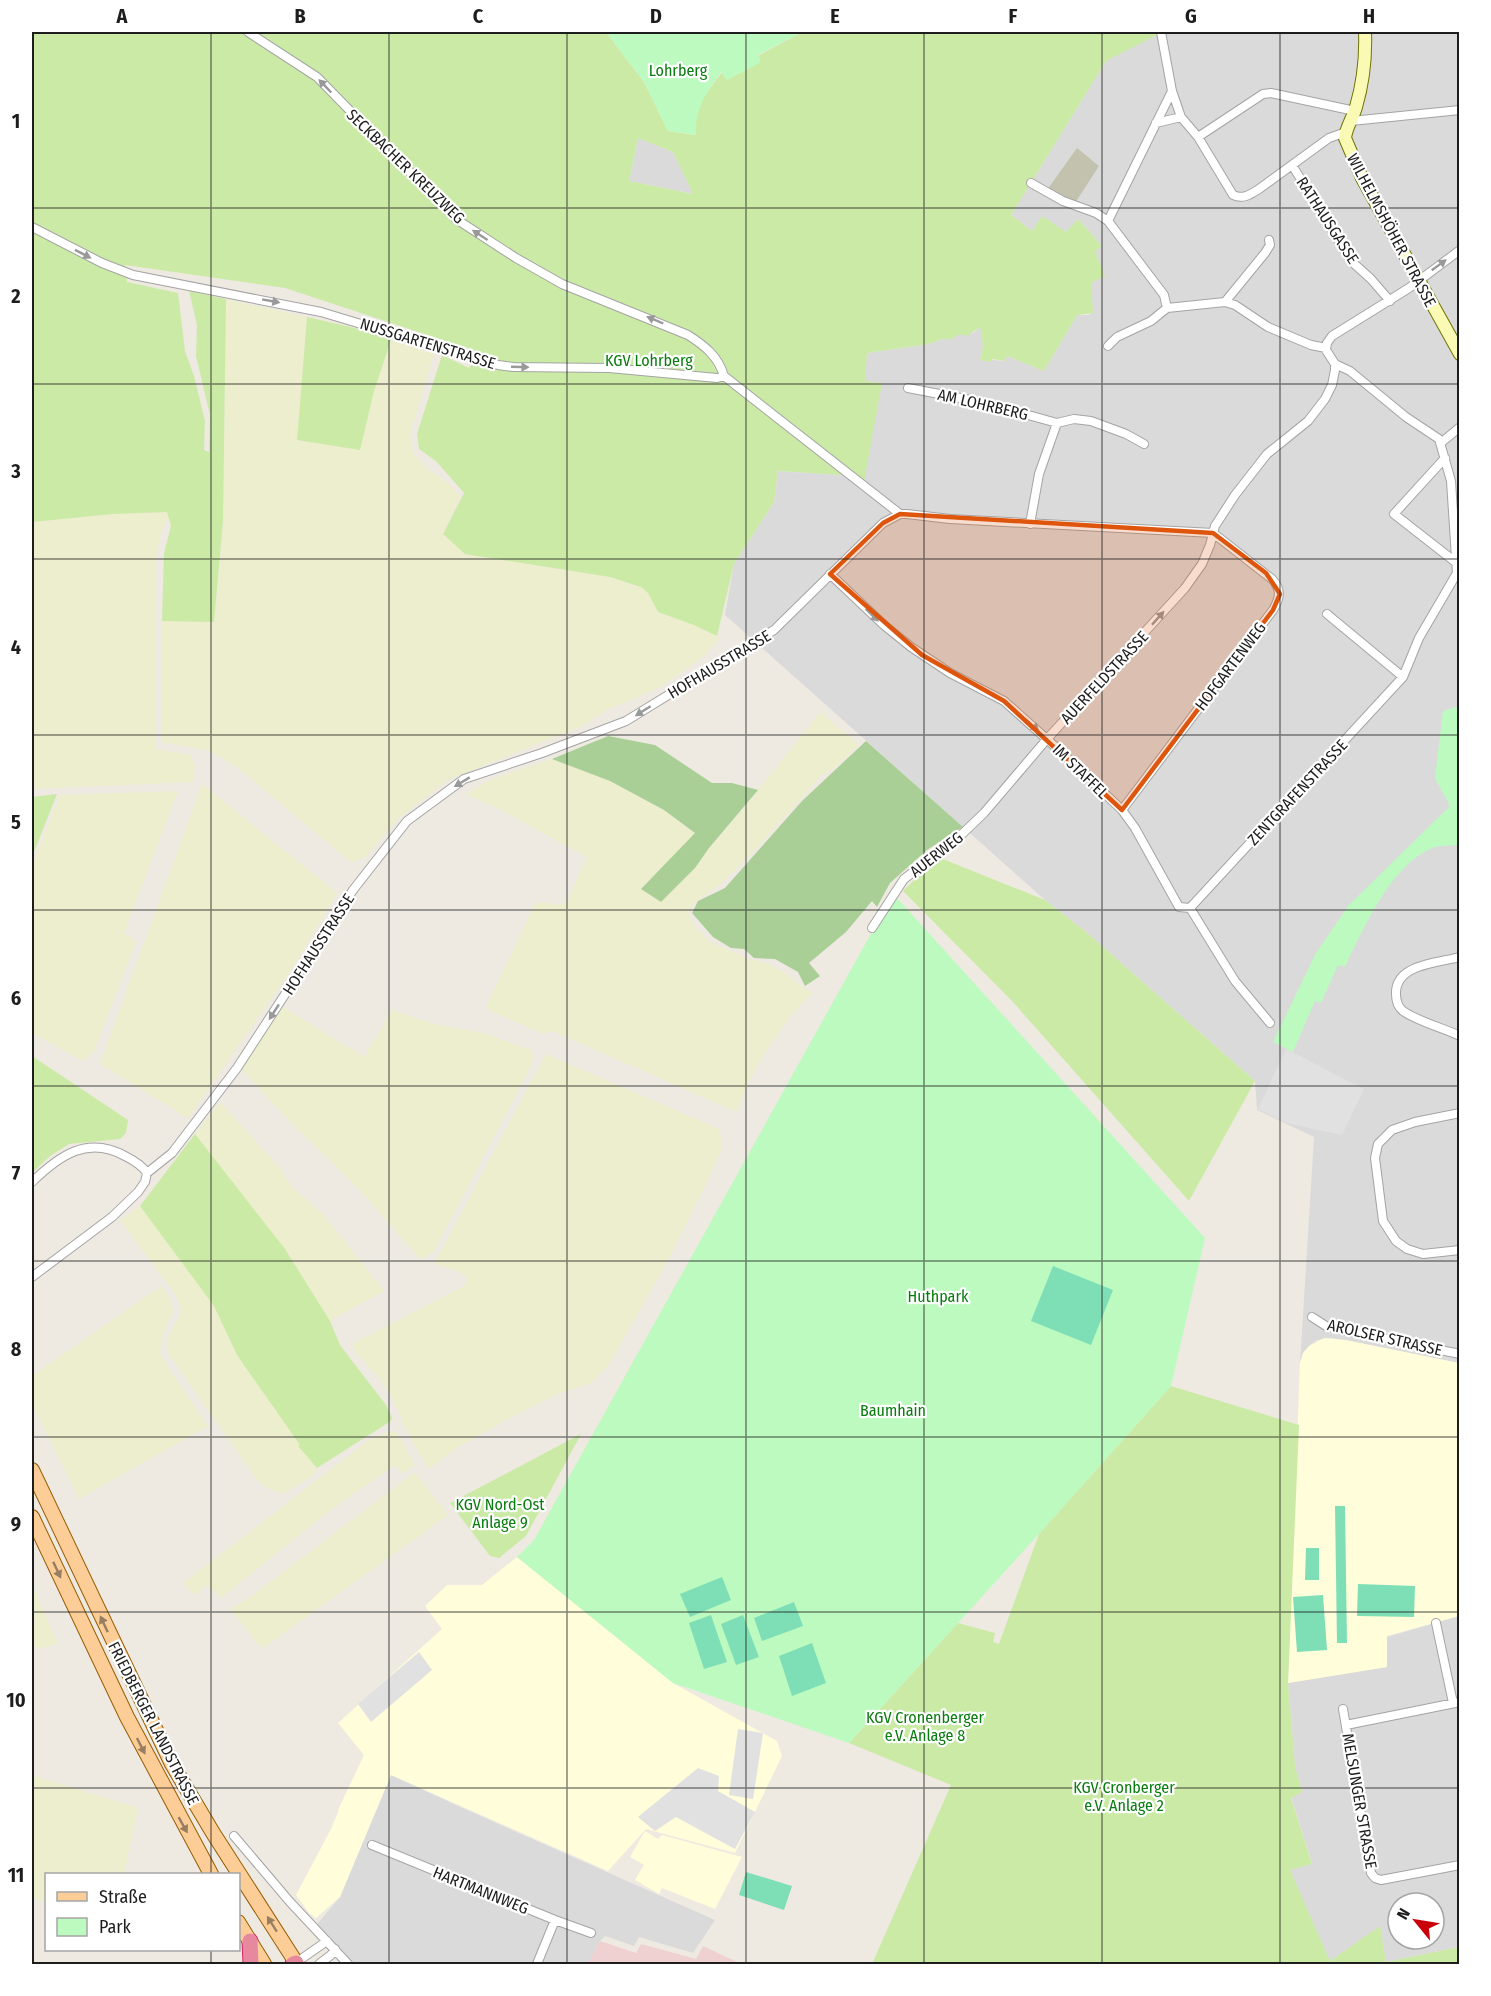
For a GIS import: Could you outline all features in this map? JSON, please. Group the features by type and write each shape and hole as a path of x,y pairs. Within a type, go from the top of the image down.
{"highway":[{"path":"250,1941 262,1964"}],"main road":[{"name":"WILHELMSHÖHER STRASSE","path":"1365,32 1364,65 1345,138 1362,178 1458,349"},
{"name":"FRIEDBERGER LANDSTRASSE","path":"32,1470 172,1764 238,1873"},
{"name":"FRIEDBERGER LANDSTRASSE","path":"32,1517 131,1727 210,1873"},
{"name":"FRIEDBERGER LANDSTRASSE","path":"240,1876 295,1964"},
{"path":"240,1925 250,1941"}],"street":[{"name":"SECKBACHER KREUZWEG","path":"248,32 317,77 456,219 516,258 562,284 679,330 706,347 716,358 724,376"},
{"path":"1161,32 1172,91 1181,117 1198,137 1236,197 1249,195 1259,189 1350,121"},
{"path":"1108,221 1172,91"},
{"path":"1198,137 1263,94 1271,93 1350,121 1460,110"},
{"path":"1156,123 1181,117"},
{"name":"RATHAUSGASSE","path":"1292,165 1351,261 1390,301"},
{"path":"1031,183 1063,201 1096,213 1108,221 1164,295 1167,308"},
{"name":"NUSSGARTENSTRASSE","path":"32,227 102,263 133,275 321,312 498,365 609,368 717,378 724,376"},
{"path":"1225,302 1265,253 1270,245 1269,240"},
{"path":"1460,250 1390,301 1335,334 1329,339 1326,348 1327,354 1335,364 1350,371 1406,417 1442,442 1460,427"},
{"path":"1108,346 1117,337 1151,321 1167,308 1225,302 1235,305 1268,327 1311,345 1326,348"},
{"path":"724,376 900,514 1030,524 1213,533 1218,520 1260,463 1273,449 1308,421 1320,406 1332,385 1335,364"},
{"name":"AM LOHRBERG","path":"908,388 981,402 1057,423 1074,419 1091,421 1117,430 1144,444"},
{"path":"1030,524 1039,474 1057,423"},
{"name":"ZENTGRAFENSTRASSE","path":"1190,908 1403,677 1419,638 1454,580 1458,564 1451,481 1442,442"},
{"path":"1445,458 1394,514 1458,564"},
{"name":"HOFHAUSSTRASSE","path":"32,1277 112,1217 138,1192 145,1182 147,1173 172,1154 237,1068 354,890 407,821 464,778 542,753 626,721 780,625 884,523 900,514"},
{"name":"AUERFELDSTRASSE","path":"984,813 1047,739 1185,588 1202,564 1213,533"},
{"name":"HOFGARTENWEG","path":"1122,810 1273,610 1279,598 1278,587 1272,579 1213,533"},
{"name":"IM STAFFEL","path":"831,574 910,647 950,673 1004,701 1122,810 1135,828 1179,907 1190,908 1235,981 1270,1023"},
{"path":"1327,614 1403,677"},
{"name":"AUERWEG","path":"872,928 904,879 964,832 984,813"},
{"path":"1460,957 1408,971 1399,981 1396,993 1398,1004 1405,1012 1460,1036"},
{"path":"1460,1113 1415,1122 1392,1130 1378,1144 1375,1163 1383,1221 1396,1241 1407,1249 1423,1254 1460,1250"},
{"path":"32,1182 61,1156 79,1149 98,1147 121,1154 141,1166 147,1173"},
{"name":"AROLSER STRASSE","path":"1312,1317 1326,1326 1460,1354"},
{"path":"1346,1725 1456,1703 1436,1623"},
{"name":"MELSUNGER STRASSE","path":"1343,1709 1371,1873 1375,1878 1381,1880 1460,1865"},
{"path":"234,1836 348,1965"},
{"name":"HARTMANNWEG","path":"372,1845 591,1933"},
{"path":"537,1965 555,1920"},
{"path":"295,1964 327,1941"},
{"path":"320,1964 335,1949"}],"highlighted area":[{"path":"900,514 1213,533 1266,573 1280,594 1273,610 1122,810 1004,701 922,655 830,574 883,523"}],"shaded area":[{"path":"1160,32 1459,32 1459,1363 1332,1338 1317,1340 1309,1346 1303,1353 1300,1363 1314,1137 1257,1110 1255,1081 1086,932 1045,900 725,615 734,564 774,502 778,471 856,476 882,383 864,381 867,353 952,339 959,334 973,333 981,326 983,346 980,359 1005,361 1007,356 1044,371 1077,315 1090,315 1091,283 1097,279 1094,250 1102,246 1078,219 1067,232 1038,224 1032,231 1011,215 1106,61"},
{"path":"638,138 673,152 694,194 629,181"},
{"path":"1077,148 1099,166 1075,203 1047,190"},
{"path":"226,299 307,317 297,440 360,450 374,391 391,340 434,354 410,434 413,453 429,470 450,484 460,496 443,534 465,554 610,577 641,587 648,593 658,612 695,625 720,638 704,656 662,686 608,709 581,727 447,780 400,817 364,858 351,862 237,767 210,751 161,742 162,621 214,622 223,521"},
{"path":"168,512 168,518 161,532 155,563 155,749 191,755 195,766 193,782 32,789 32,522 113,514"},
{"path":"820,712 859,745 838,765 821,776 756,849 722,883 694,903 688,912 694,926 710,942 749,959 767,963 787,974 812,993 790,1017 764,1054 748,1083 737,1112 552,1031 543,1034 490,1011 486,1007 535,904 542,902 558,905 567,902 587,857 495,807 465,794 492,779 552,759 610,781 664,810 695,833 641,889 695,868"},
{"path":"202,784 337,893 293,967 188,1118 100,1064"},
{"path":"178,791 124,933 136,941 94,1051 83,1061 32,1033 32,865 60,795"},
{"path":"281,1006 364,1057 392,1010 434,1024 484,1033 531,1050 534,1056 530,1068 434,1251 425,1258 419,1258 358,1188 292,1124 241,1069"},
{"path":"1286,1049 1364,1089 1342,1135 1286,1123 1258,1109"},
{"path":"546,1054 719,1129 722,1147 667,1262 609,1365 591,1383 558,1394 508,1419 460,1446 428,1469 403,1424 389,1392 356,1353 352,1344 466,1285 467,1278 460,1272 434,1264"},
{"path":"220,1102 280,1168 291,1186 324,1215 384,1291 330,1321 285,1249 196,1139 195,1134"},
{"path":"140,1206 214,1306 237,1355 300,1445 299,1447 317,1468 312,1476 287,1492 279,1493 265,1487 255,1477 167,1352 167,1340 179,1317 181,1307 175,1294 120,1220"},
{"path":"161,1286 169,1297 173,1311 162,1336 160,1353 208,1426 79,1499 32,1404 32,1376"},
{"path":"1324,1338 1346,1340 1459,1363 1459,1616 1387,1636 1387,1667 1288,1683 1300,1363 1303,1353 1309,1346"},
{"path":"397,1432 415,1465 403,1474 395,1465 329,1511 221,1598 207,1585 194,1595 183,1583 373,1437"},
{"path":"415,1472 448,1515 262,1649 230,1609 250,1597"},
{"path":"517,1557 673,1683 777,1741 782,1756 735,1853 646,1829 608,1871 391,1775 340,1897 316,1918 310,1914 296,1895 331,1829 364,1755 338,1723 442,1629 425,1606 447,1585 482,1585"},
{"path":"32,1585 58,1644 41,1648 32,1647"},
{"path":"1459,1616 1459,1947 1446,1950 1446,1891 1386,1891 1386,1951 1440,1951 1386,1962 1380,1927 1330,1961 1289,1870 1312,1863 1291,1797 1302,1792 1295,1766 1288,1683 1387,1667 1387,1637"},
{"path":"419,1652 432,1670 371,1722 358,1704"},
{"path":"738,1729 763,1733 753,1799 729,1795"},
{"path":"698,1768 719,1776 718,1791 755,1812 735,1849 676,1817 655,1831 638,1817"},
{"path":"32,1775 138,1808 124,1873 45,1873 45,1903 32,1897"},
{"path":"391,1775 715,1920 693,1953 639,1937 634,1946 605,1936 588,1964 343,1964 313,1929 340,1897"},
{"path":"645,1831 658,1839 662,1835 742,1857 715,1909 662,1888 659,1894 635,1880 644,1865 630,1857"},
{"path":"600,1941 636,1953 641,1944 696,1959 703,1946 737,1964 588,1964"}],"green space":[{"name":"KGV Lohrberg","path":"32,32 606,32 644,82 668,131 695,135 695,119 702,99 722,72 727,80 760,62 758,56 802,32 1161,33 1106,61 1011,215 1032,231 1042,216 1066,232 1078,219 1102,246 1095,251 1105,276 1091,283 1093,313 1077,315 1044,371 1007,356 1005,361 980,360 983,346 980,327 967,336 959,334 952,339 942,339 929,344 867,353 865,381 882,383 864,482 856,476 778,471 774,502 734,564 717,636 658,612 648,593 641,587 610,577 465,554 443,534 464,493 436,461 419,449 417,434 442,355 469,368 479,352 285,288 125,265 127,282 178,293 185,351 205,421 204,450 209,452 210,415 196,356 197,325 189,291 226,299 223,521 214,622 162,621 164,553 171,526 167,512 113,514 32,522","holes":["638,138 673,152 693,194 629,181"]},
{"name":"Lohrberg","path":"606,32 802,32 758,55 761,62 727,80 721,72 706,94 697,116 696,135 668,131 644,82"},
{"path":"307,317 372,332 391,340 374,391 360,450 297,440"},
{"path":"1459,706 1459,845 1432,848 1417,856 1404,868 1380,900 1345,967 1338,965 1321,1003 1315,1001 1293,1052 1273,1042 1316,953 1349,905 1450,806 1435,778 1443,711"},
{"path":"608,736 655,745 712,783 732,783 758,790 695,868 661,902 641,889 695,833 664,810 610,781 552,759"},
{"path":"866,741 963,827 927,850 890,883 877,907 872,901 846,932 809,963 820,976 805,986 798,972 775,959 754,958 744,949 731,948 713,937 692,913 698,901 725,888 802,801"},
{"path":"57,794 32,857 32,797"},
{"path":"938,857 1045,900 1086,932 1255,1081 1189,1201 1012,1001 903,891"},
{"name":"Huthpark","path":"897,898 1205,1238 1171,1386 849,1743 673,1683 517,1557 534,1540 873,930"},
{"path":"32,1056 128,1120 126,1133 120,1139 69,1144 50,1156 32,1173"},
{"path":"195,1134 285,1249 330,1321 340,1345 386,1405 392,1418 391,1421 317,1468 298,1446 300,1445 237,1355 214,1306 140,1206"},
{"path":"1053,1266 1113,1290 1091,1345 1031,1321"},
{"name":"KGV Cronberger e.V. Anlage 2","path":"1171,1386 1299,1425 1288,1683 1295,1766 1302,1792 1291,1798 1312,1864 1290,1870 1330,1961 1380,1926 1386,1962 1459,1947 1459,1964 872,1964 951,1785 849,1743 958,1623 995,1633 993,1642 999,1644 1039,1534"},
{"name":"KGV Nord-Ost Anlage 9","path":"581,1434 526,1536 499,1558 490,1556 450,1503"},
{"path":"1335,1506 1345,1506 1347,1643 1337,1643"},
{"path":"1306,1548 1319,1548 1319,1580 1305,1580"},
{"path":"722,1577 731,1600 690,1617 680,1594"},
{"path":"1358,1584 1415,1586 1414,1617 1357,1616"},
{"path":"1323,1595 1327,1650 1297,1652 1293,1597"},
{"path":"794,1602 803,1626 762,1641 754,1618"},
{"path":"711,1615 727,1662 704,1669 689,1623"},
{"path":"743,1615 759,1657 736,1665 721,1624"},
{"path":"812,1643 826,1683 792,1696 779,1656"},
{"path":"746,1872 792,1886 784,1910 739,1895"}],"park label":[{"name":"Baumhain","path":"893,1410"},
{"name":"KGV Cronenberger e.V. Anlage 8","path":"925,1726"}]}
